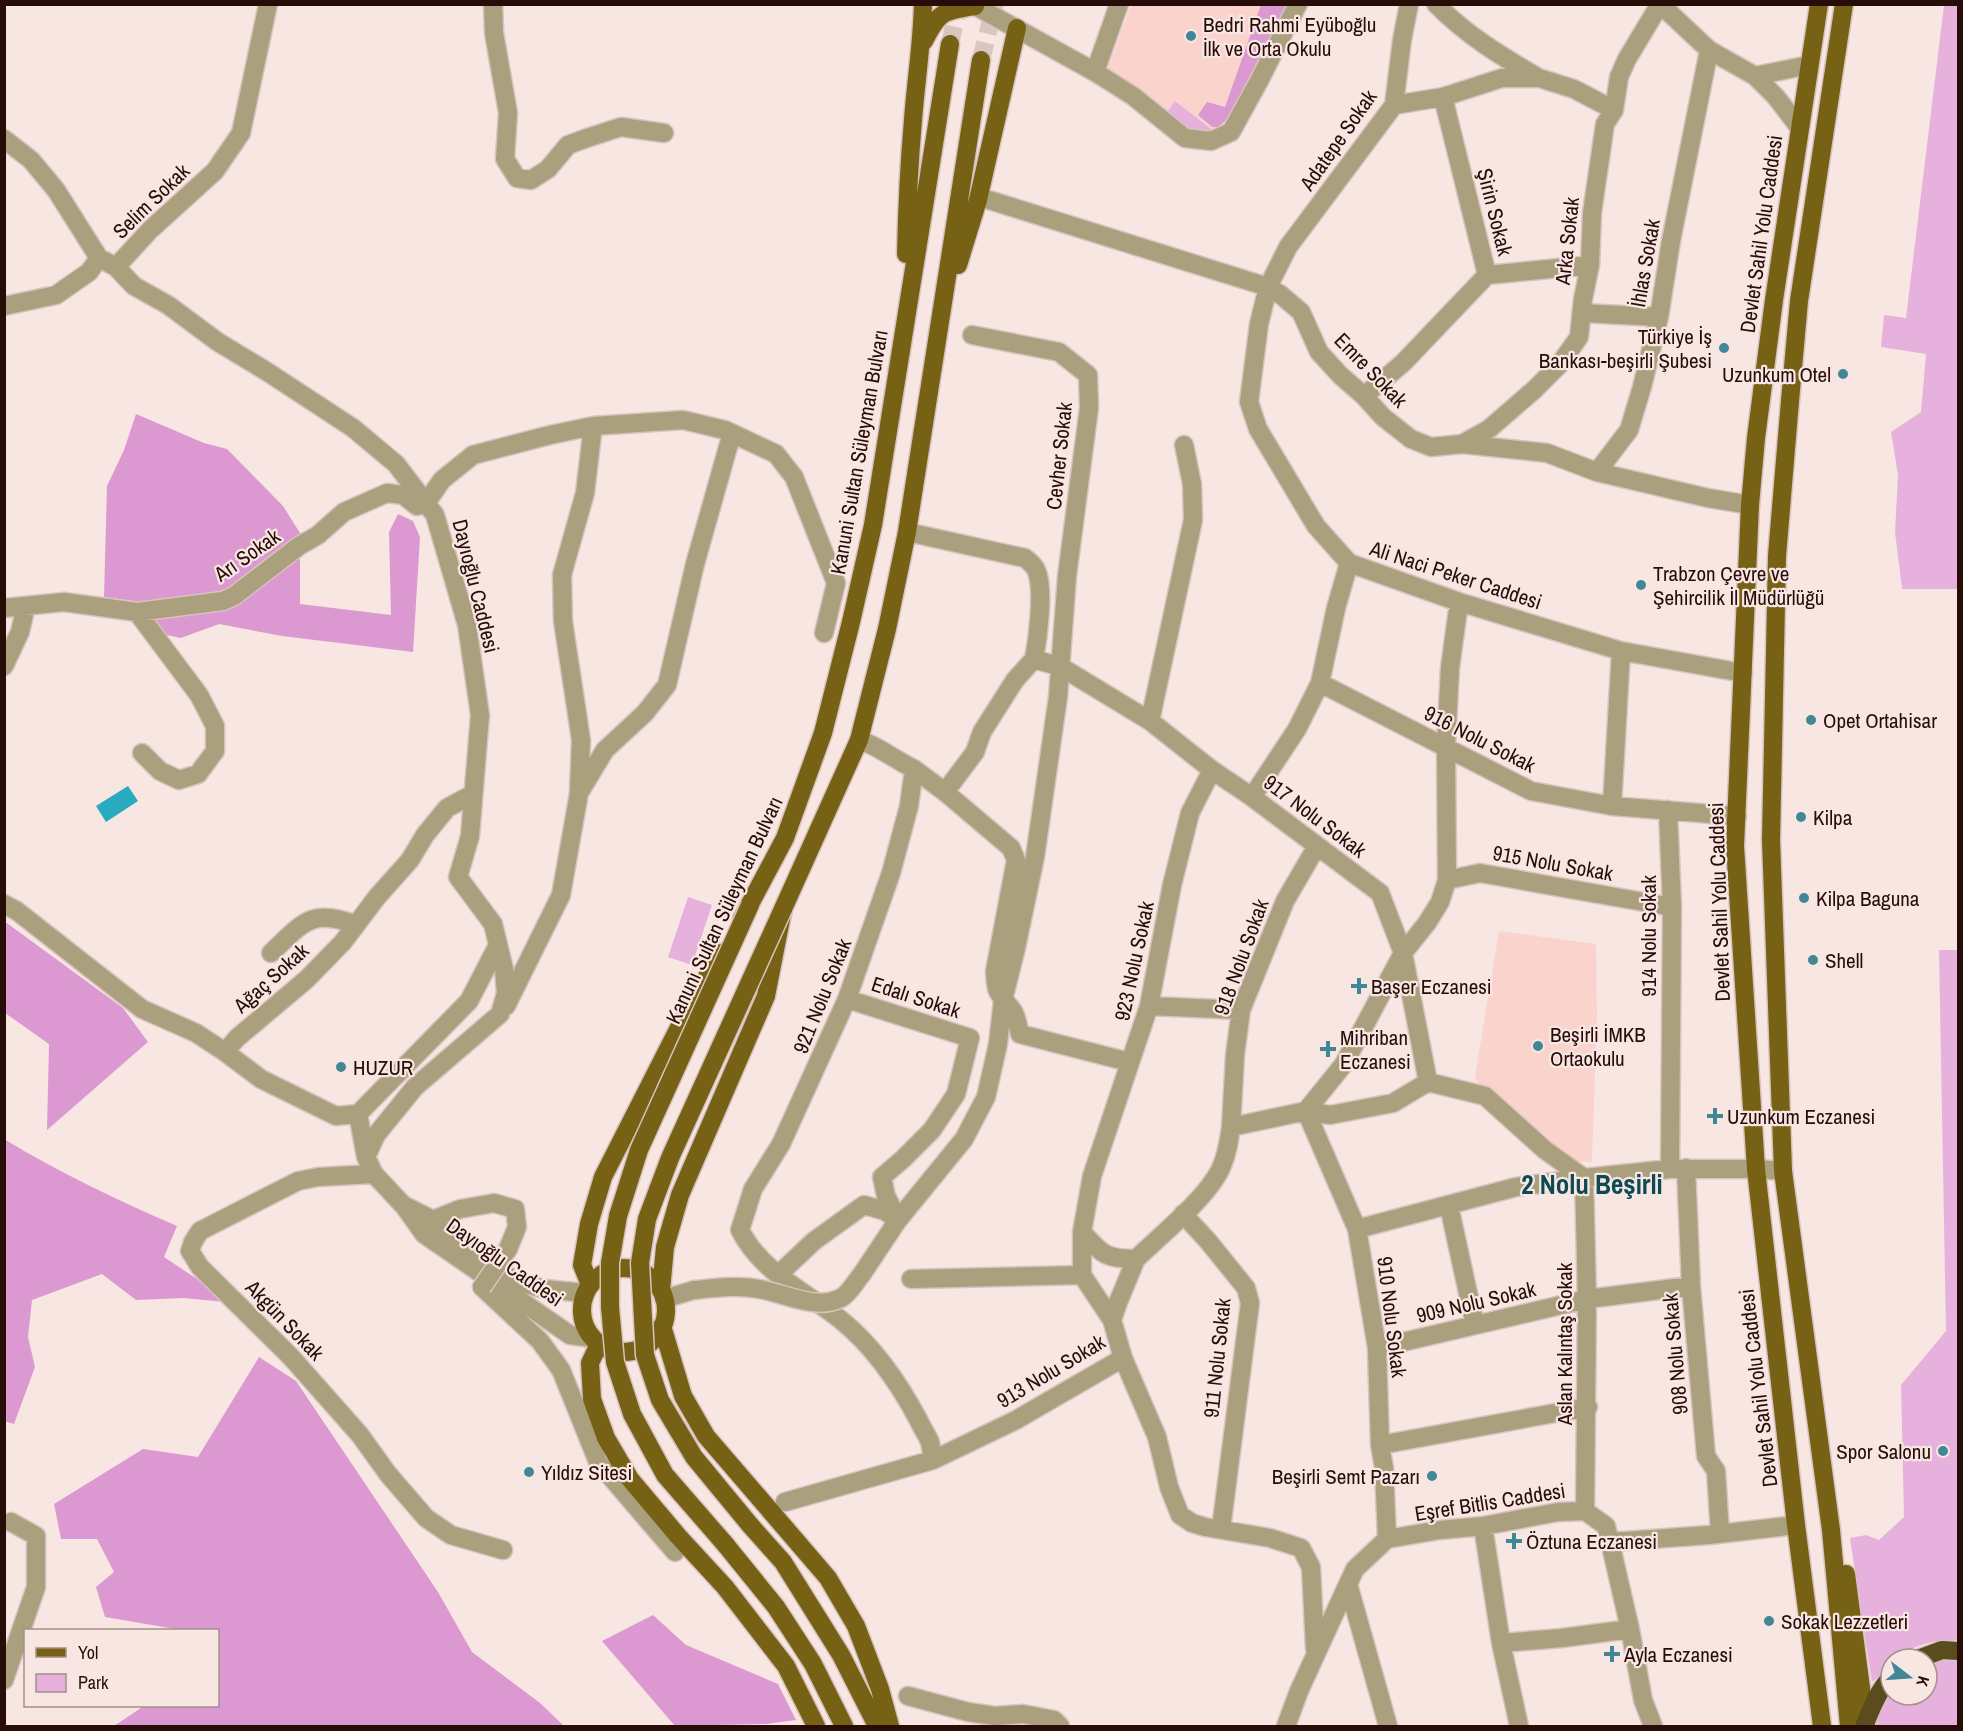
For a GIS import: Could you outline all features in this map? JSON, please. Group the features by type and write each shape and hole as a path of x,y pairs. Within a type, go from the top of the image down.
{"highway":[{"path":"1939,1651 1959,1651"},
{"path":"1860,1726 1879,1693"}],"main road":[{"path":"905,320 908,198 923,4"},
{"name":"Devlet Sahil Yolu Caddesi","path":"1819,4 1799,127 1756,438 1750,505 1735,846 1756,1169 1820,1724"},
{"path":"1844,4 1799,301 1777,556 1771,840 1783,1171 1831,1530 1845,1566 1860,1726"},
{"path":"921,47 934,20 950,10 974,5"},
{"path":"939,330 978,200 1017,28"},
{"name":"Kanuni Sultan Süleyman Bulvarı","path":"844,1726 813,1664 776,1607 665,1475 632,1414 615,1362 610,1307 610,1263 618,1216 639,1150 750,905 785,838 823,733 873,525 950,44"},
{"path":"877,1726 841,1655 783,1562 694,1457 660,1400 645,1355 640,1263 647,1219 670,1158 859,740 887,629 907,532 981,60"},
{"path":"587,1289 582,1265 589,1224 603,1178 691,1004 750,905"},
{"path":"663,1294 649,1276 640,1271 622,1268 604,1273 587,1289 582,1302 583,1321 596,1341 616,1352 635,1351 651,1342 662,1326 666,1308 663,1294 665,1247 680,1195 766,996 783,909"},
{"path":"662,1326 682,1396 706,1436 828,1578 856,1626 880,1689 890,1726"},
{"path":"596,1341 590,1363 592,1399 606,1438 630,1479 725,1587 786,1666 816,1726"}],"street":[{"name":"Selim Sokak","path":"4,139 31,160 56,190 99,258 116,267 150,230 215,171 241,134 268,4"},
{"path":"493,4 494,33 508,113 505,159 517,177 531,180 548,169 568,145 621,127 664,133"},
{"path":"1095,72 1119,4"},
{"path":"974,5 1095,72 1132,96 1185,138 1211,141 1231,132 1298,4"},
{"name":"Adatepe Sokak","path":"1268,287 1288,247 1394,105 1409,4"},
{"path":"1436,4 1449,18 1495,53 1539,78 1574,89 1614,110"},
{"path":"1660,4 1709,50 1755,76 1776,97 1799,127"},
{"name":"Arka Sokak","path":"1462,444 1489,429 1559,365 1579,337 1590,265 1592,213 1605,124 1614,110 1619,77 1627,59 1660,4"},
{"name":"İhlas Sokak","path":"1597,472 1629,430 1659,317 1671,241 1709,50"},
{"path":"1755,76 1809,65"},
{"path":"1394,105 1443,97 1502,78 1539,78"},
{"name":"Şirin Sokak","path":"1364,396 1402,363 1487,275 1443,97"},
{"name":"Emre Sokak","path":"989,200 1268,287 1301,312 1318,352 1383,417 1410,439 1431,447 1462,444 1547,453 1597,472 1708,498 1750,505"},
{"path":"4,306 56,296 89,272 99,258"},
{"path":"1487,275 1590,265"},
{"name":"Dayıoğlu Caddesi","path":"116,267 134,286 168,305 218,342 353,428 396,464 435,515 467,625 480,715 470,836 458,877 493,924 504,969 506,993 500,1014"},
{"name":"Ali Naci Peker Caddesi","path":"1268,287 1259,324 1249,402 1258,429 1316,526 1349,563 1459,602 1621,651 1743,673"},
{"path":"1582,313 1659,317"},
{"name":"Cevher Sokak","path":"972,335 1059,352 1088,375 1089,408 1067,576 1061,667 1035,857 1003,1000"},
{"path":"426,503 442,480 473,455 550,435 592,426 683,420 732,433 776,454 794,477 836,583 825,633"},
{"path":"370,1166 375,1135 415,1087 500,1014 512,997 561,895 579,793 581,740 563,621 562,575 585,493 592,426"},
{"path":"579,793 605,750 645,713 667,685 695,564 732,433"},
{"path":"1150,721 1192,520 1192,484 1184,445"},
{"name":"Arı Sokak","path":"4,608 64,602 137,612 223,601 234,596 299,546 318,535 344,512 387,493 403,495 417,506 426,503"},
{"path":"907,532 1025,558 1034,565 1038,575 1040,629 1034,659 1002,699 982,732 975,752 945,792"},
{"path":"1252,797 1297,729 1320,683 1349,563"},
{"path":"1306,1111 1344,1064 1403,953 1427,923 1440,902 1447,880 1446,746 1450,668 1459,602"},
{"path":"4,666 20,632 26,606"},
{"path":"137,612 199,696 215,726 214,751 198,774 179,780 160,771 142,753"},
{"path":"1612,806 1621,651"},
{"path":"1034,659 1061,667"},
{"name":"917 Nolu Sokak","path":"1061,667 1150,721 1212,770 1252,797 1380,893 1403,953 1428,1082"},
{"name":"916 Nolu Sokak","path":"1320,683 1531,791 1612,806 1737,816"},
{"path":"859,740 871,744 896,761 914,769 1011,848 1016,860 995,971 996,988 1014,1012 1020,1034 1129,1062"},
{"name":"921 Nolu Sokak","path":"778,1275 748,1246 740,1230 753,1188 781,1144 847,999 891,873 909,806 914,769"},
{"name":"923 Nolu Sokak","path":"1082,1275 1082,1232 1092,1176 1149,1006 1172,885 1190,813 1212,770"},
{"name":"Ağaç Sokak","path":"225,1052 237,1038 307,979 410,860 424,835 447,808 473,794"},
{"name":"914 Nolu Sokak","path":"1668,810 1678,1169"},
{"name":"918 Nolu Sokak","path":"1231,1127 1235,1055 1241,1010 1285,901 1317,846"},
{"name":"915 Nolu Sokak","path":"1447,880 1480,873 1672,907"},
{"path":"4,904 17,911 142,1009 196,1033 261,1079 336,1116 357,1114 469,1001 498,945"},
{"path":"271,953 303,923 319,916 341,919 356,925"},
{"name":"Edalı Sokak","path":"847,999 970,1038 956,1094 932,1130 903,1160 882,1177 886,1196 898,1220"},
{"path":"663,1294 729,1287 759,1288 786,1297 821,1303 842,1298 862,1274 898,1220 964,1139 986,1097 998,1044 1003,1000"},
{"path":"1149,1006 1241,1010"},
{"path":"1231,1127 1306,1111 1330,1115 1393,1103 1428,1082 1485,1096 1545,1150 1584,1178"},
{"name":"910 Nolu Sokak","path":"1306,1111 1357,1229 1377,1348 1380,1445 1384,1468 1387,1539"},
{"path":"357,1114 370,1166"},
{"name":"913 Nolu Sokak","path":"785,1502 933,1460 1016,1420 1123,1358 1112,1320 1136,1259 1208,1190 1221,1167 1231,1127"},
{"name":"Dayıoğlu Caddesi","path":"370,1166 424,1234 570,1335 596,1341"},
{"name":"Akgün Sokak","path":"370,1166 298,1181 201,1231 190,1251 200,1267 291,1357 360,1435 388,1474 426,1518 452,1535 503,1550"},
{"path":"1357,1229 1516,1187 1678,1169 1783,1171"},
{"name":"908 Nolu Sokak","path":"1678,1169 1706,1455 1716,1471 1720,1533"},
{"name":"Aslan Kalıntaş Sokak","path":"1584,1178 1588,1407 1585,1510"},
{"path":"433,1220 459,1209 494,1203 515,1209 517,1227 508,1249 482,1287 540,1341 561,1370 598,1462 675,1552"},
{"path":"898,1220 885,1211 864,1205 814,1241 778,1275 795,1290 842,1321 870,1348 908,1402 930,1441 933,1460"},
{"name":"Dayıoğlu Caddesi","path":"404,1206 433,1220 479,1259 516,1281 544,1289 587,1289"},
{"path":"1449,1206 1475,1325"},
{"name":"911 Nolu Sokak","path":"1183,1214 1246,1288 1250,1303 1221,1529"},
{"path":"1082,1232 1101,1253 1118,1259 1136,1259"},
{"path":"911,1279 1082,1275 1112,1320"},
{"name":"909 Nolu Sokak","path":"1377,1348 1587,1299 1691,1286"},
{"path":"1123,1358 1156,1437 1169,1487 1180,1515 1198,1525 1270,1538 1301,1548 1311,1567 1315,1654"},
{"path":"1380,1445 1588,1407"},
{"name":"Eşref Bitlis Caddesi","path":"1387,1539 1440,1530 1483,1526 1558,1512 1585,1510 1606,1526 1630,1629 1643,1700 1653,1726"},
{"path":"4,1680 36,1587 36,1536 11,1522"},
{"path":"1610,1542 1796,1525"},
{"path":"1483,1526 1501,1643 1519,1726"},
{"path":"1286,1726 1315,1654 1355,1569 1387,1539"},
{"path":"1348,1584 1388,1726"},
{"path":"1501,1643 1630,1629"},
{"path":"908,1696 968,1712 995,1716 1023,1714 1054,1720 1059,1726"}],"shaded area":[{"name":"Bedri Rahmi Eyüboğlu İlk ve Orta Okulu","path":"1131,5 1278,5 1221,128 1214,131 1175,101 1165,115 1108,68"},
{"path":"1261,5 1292,5 1230,117 1218,127 1212,127 1198,115 1207,102 1225,107"},
{"path":"136,414 204,443 227,449 283,506 300,533 300,604 391,615 389,532 398,514 413,521 420,537 413,652 282,636 219,624 181,638 157,633 134,601 104,597 107,486 124,450"},
{"path":"4,921 123,1008 148,1042 47,1130 49,1044 5,1013"},
{"name":"Beşirli İMKB Ortaokulu","path":"1499,931 1596,944 1597,1015 1592,1162 1572,1161 1482,1091 1475,1077"},
{"path":"4,1139 89,1186 177,1226 164,1257 197,1279 225,1302 184,1298 136,1300 102,1274 32,1300 28,1337 35,1367 14,1424 4,1421"},
{"path":"259,1357 296,1381 438,1592 472,1652 540,1703 564,1726 114,1726 142,1707 219,1707 219,1629 175,1629 105,1617 96,1587 114,1572 97,1539 61,1539 54,1504 143,1449 198,1457"},
{"path":"653,1615 686,1645 778,1684 796,1720 766,1724 675,1726 602,1641"}],"green space":[{"path":"1944,5 1958,5 1958,589 1902,589 1895,532 1898,475 1891,432 1921,412 1926,354 1881,347 1884,315 1906,318"},
{"path":"1175,101 1214,131 1191,131 1165,115"},
{"path":"688,897 712,905 692,965 668,957"},
{"path":"1939,950 1958,950 1958,1640 1942,1640 1917,1647 1879,1647 1879,1676 1872,1682 1850,1538 1866,1535 1879,1540 1904,1517 1901,1385 1946,1331"},
{"path":"1939,1660 1958,1661 1958,1726 1876,1726 1880,1707 1939,1707"}],"water":[{"path":"128,786 138,801 106,822 96,806"}],"tunnel":[{"path":"950,44 959,4"},
{"path":"981,60 995,4"}],"place":[{"name":"Bedri Rahmi Eyüboğlu İlk ve Orta Okulu","path":"1191,36"},
{"name":"Türkiye İş Bankası-beşirli Şubesi","path":"1724,348"},
{"name":"Uzunkum Otel","path":"1843,374"},
{"name":"Trabzon Çevre ve Şehircilik İl Müdürlüğü","path":"1641,585"},
{"name":"Opet Ortahisar","path":"1811,720"},
{"name":"Kilpa","path":"1801,817"},
{"name":"Kilpa Baguna","path":"1804,898"},
{"name":"Shell","path":"1813,960"},
{"name":"Başer Eczanesi","path":"1359,986"},
{"name":"Beşirli İMKB Ortaokulu","path":"1538,1046"},
{"name":"Mihriban Eczanesi","path":"1328,1049"},
{"name":"HUZUR","path":"341,1067"},
{"name":"Uzunkum Eczanesi","path":"1715,1116"},
{"name":"Spor Salonu","path":"1943,1451"},
{"name":"Yıldız Sitesi","path":"529,1472"},
{"name":"Beşirli Semt Pazarı","path":"1432,1476"},
{"name":"Öztuna Eczanesi","path":"1514,1541"},
{"name":"Sokak Lezzetleri","path":"1769,1621"},
{"name":"Ayla Eczanesi","path":"1612,1654"}],"district":[{"name":"2 Nolu Beşirli","path":"1592,1184"}]}
